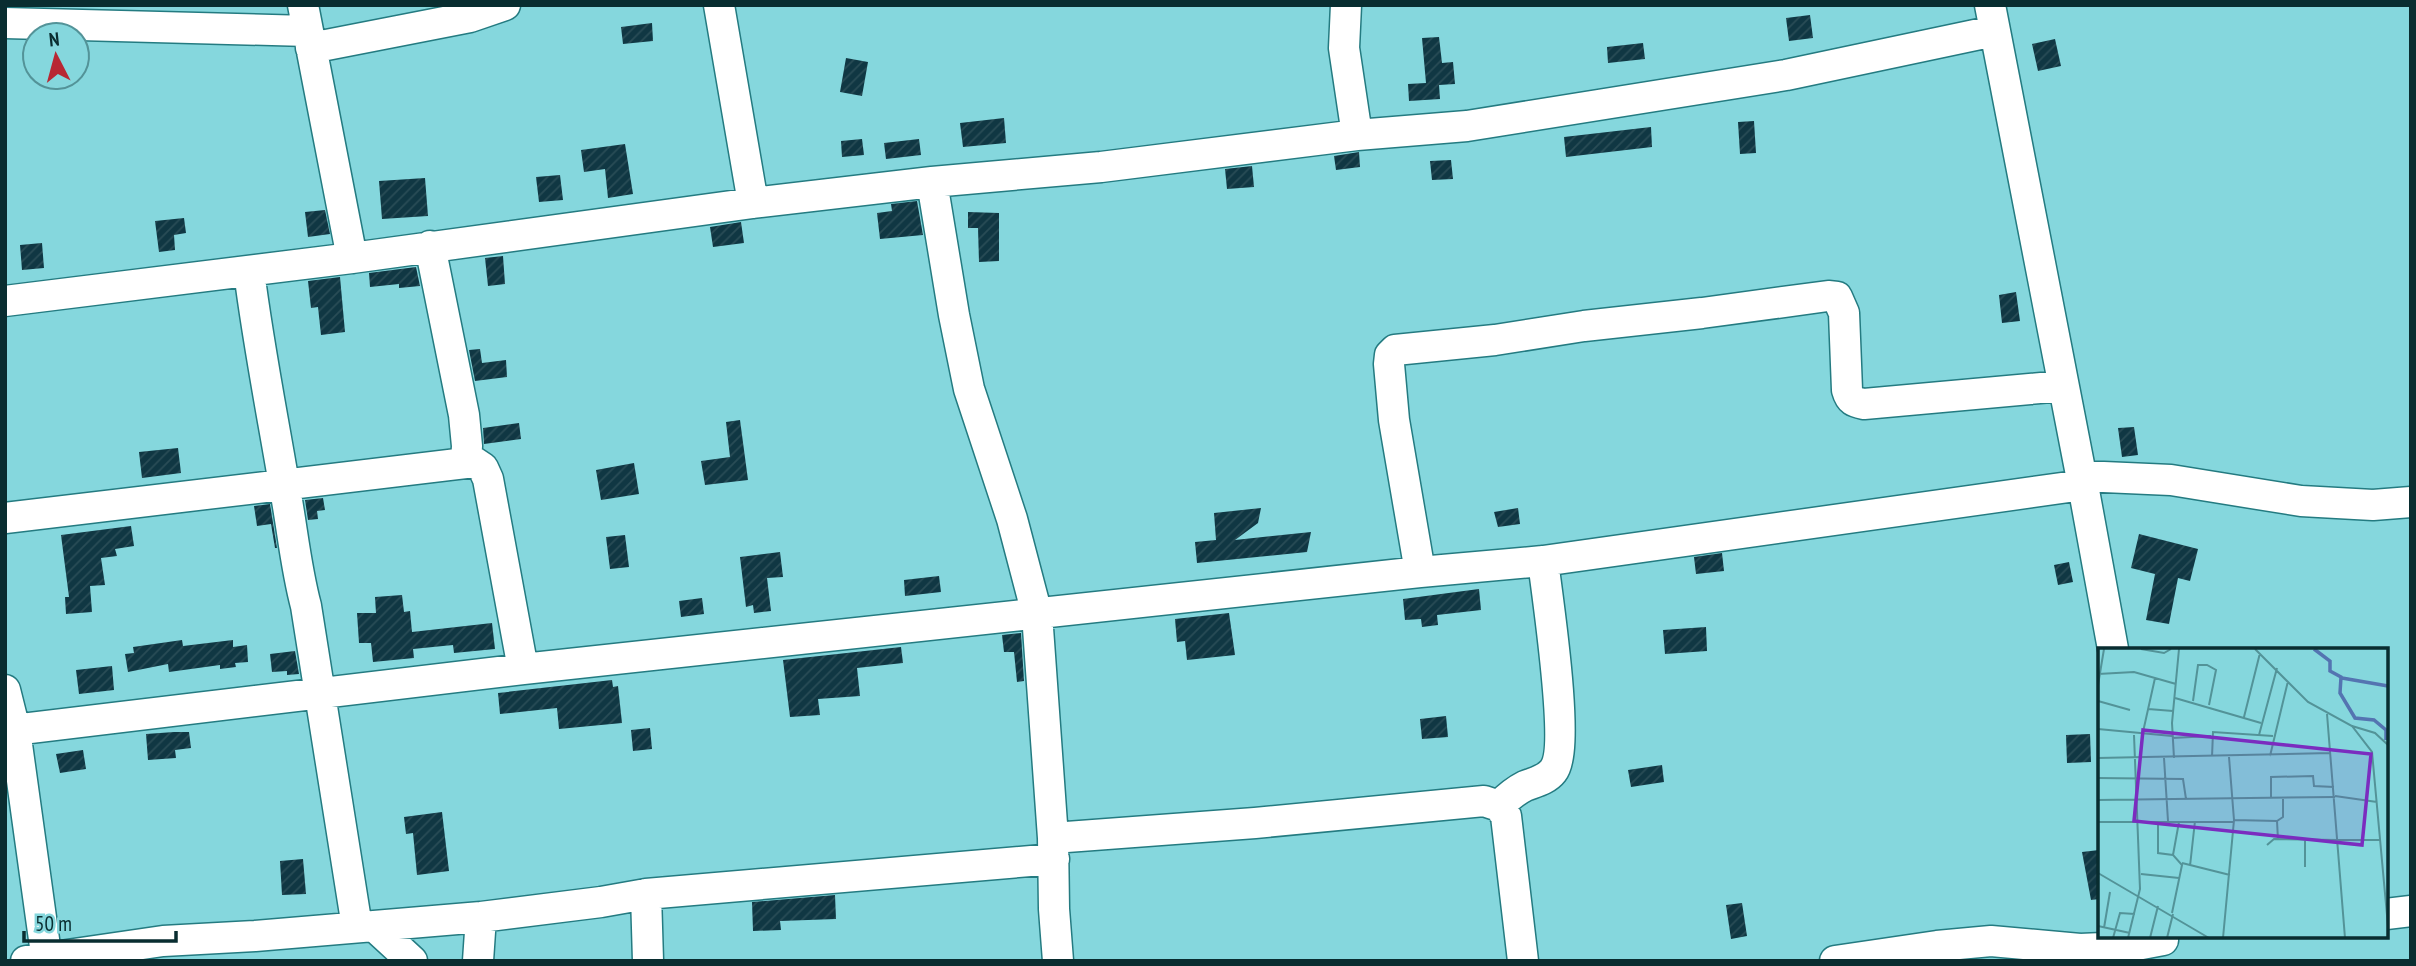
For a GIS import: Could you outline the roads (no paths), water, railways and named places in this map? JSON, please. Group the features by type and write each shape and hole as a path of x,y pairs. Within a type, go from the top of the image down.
{"street":[{"path":"5,23 307,28 470,17 505,5"},
{"path":"719,5 753,203"},
{"path":"1346,5 1344,48 1357,135"},
{"path":"5,301 352,258 753,203 932,182 1101,167 1357,135 1467,126 1786,75 1992,18 2113,648"},
{"path":"307,28 352,258"},
{"path":"932,182 969,389 1012,519 1037,614 1058,961"},
{"path":"430,246 464,415 466,461"},
{"path":"249,271 260,354 285,485 319,695 366,926 412,961"},
{"path":"1420,572 1394,420 1389,364 1390,355 1395,350 1495,340 1584,326 1828,296 1837,297 1844,313 1847,390 1853,401 1864,404 2063,386"},
{"path":"5,518 474,462 483,468 488,479 523,669"},
{"path":"10,730 523,669 1543,561 2082,481 2171,480 2301,501 2373,505 2411,502"},
{"path":"1499,806 1524,787 1547,777 1556,768 1559,753 1559,707 1543,561"},
{"path":"5,690 40,960 163,940 255,936 481,917 646,894 1053,849 1255,823 1484,801 1499,806 1506,816 1523,961"},
{"path":"646,894 648,961"},
{"path":"2388,914 2411,911"},
{"path":"478,961 481,917"},
{"path":"255,936 274,961"},
{"path":"1835,961 1991,941 2080,949 2164,946"}]}
